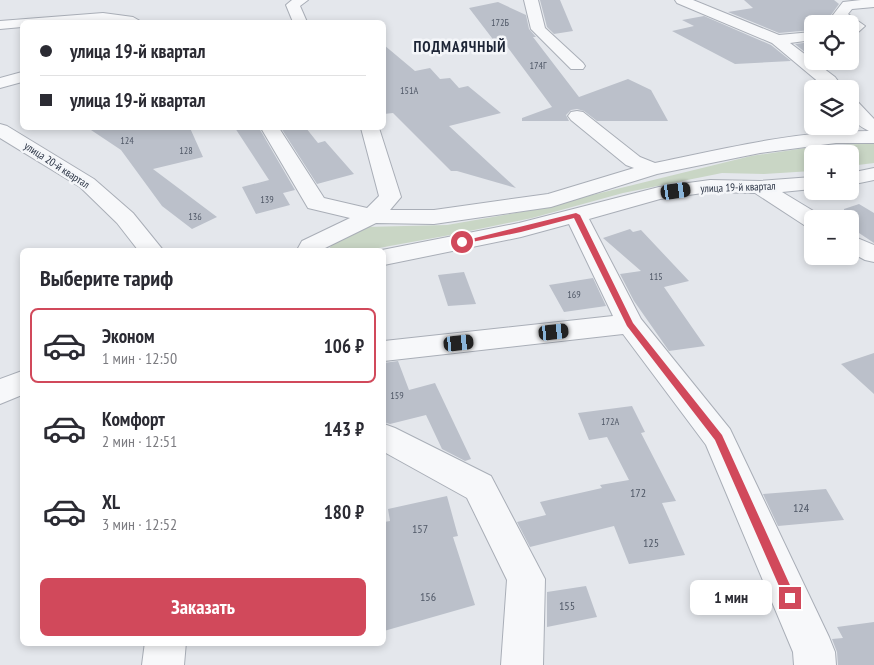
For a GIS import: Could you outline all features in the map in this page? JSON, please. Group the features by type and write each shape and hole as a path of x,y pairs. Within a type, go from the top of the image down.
{"street":[{"path":"299,20 293,5 301,0"},
{"path":"531,0 538,29 577,66"},
{"path":"682,0 777,40 828,80"},
{"path":"842,15 840,14 848,5 874,3"},
{"path":"64,20 103,17 126,20"},
{"path":"0,25 20,23"},
{"path":"777,40 804,37"},
{"path":"0,83 20,77"},
{"path":"859,115 874,127"},
{"path":"577,116 633,161 653,170"},
{"name":"улица 20-й квартал","path":"0,130 87,183 125,218 149,248"},
{"path":"271,130 316,203 372,216 434,218 551,200 653,170 760,147 836,137 874,137"},
{"path":"310,248 310,246 372,216 390,197 371,130"},
{"path":"859,177 874,174"},
{"name":"улица 19-й квартал","path":"386,257 521,230 659,193 710,186 760,187 804,184"},
{"path":"760,187 804,215"},
{"path":"576,215 630,324 719,438 814,652 816,665"},
{"path":"859,247 874,255"},
{"path":"386,351 630,324"},
{"path":"0,392 20,383"},
{"path":"386,438 479,487 526,579 522,665"},
{"path":"163,665 165,646"}],"green space":[{"path":"874,143 874,163 859,165 859,145 843,145"},
{"path":"804,148 804,172 764,174 722,173 623,193 532,218 450,235 379,248 330,248 364,227 447,225 527,211 751,156"}],"building":[{"path":"540,0 560,0 573,31 554,34 547,27"},
{"path":"744,0 834,0 839,4 831,15 804,15 804,31 779,33 728,12 753,8"},
{"path":"498,2 526,15 529,29 536,37 533,37 579,97 628,79 651,90 668,121 597,121 584,111 577,109 571,110 566,115 569,121 522,121 522,118 552,107 503,41 495,42 469,8"},
{"path":"704,16 771,45 791,61 735,64 672,31 694,26 682,20"},
{"path":"804,43 804,51 795,44"},
{"path":"386,47 415,71 430,68 440,79 450,78 459,88 468,86 501,113 449,126 516,188 457,171 451,171 393,113 386,114"},
{"path":"91,130 191,130 203,157 153,169 217,217 192,229 162,206 121,150"},
{"path":"236,130 260,130 295,190 283,193 290,205 256,214 242,187 269,180"},
{"path":"282,130 308,130 318,143 325,141 354,174 317,184"},
{"path":"859,204 874,213 874,243 859,233 859,210 844,209"},
{"path":"630,229 633,232 641,230 689,281 664,287 705,346 669,351 634,301 620,274 641,271 603,238"},
{"path":"464,272 476,304 448,306 438,275"},
{"path":"593,278 606,306 564,312 549,285"},
{"path":"874,353 874,394 841,364"},
{"path":"398,361 409,390 435,383 471,459 465,461 442,449 426,415 390,424 386,423 386,363"},
{"path":"632,406 645,432 641,433 676,501 662,503 685,555 629,564 614,526 530,547 517,522 546,515 540,502 602,488 600,485 629,480 607,437 589,440 578,413"},
{"path":"826,489 844,520 778,526 763,494"},
{"path":"447,496 458,536 453,537 475,605 386,630 386,522 390,521 388,509"},
{"path":"586,586 597,617 547,627 547,592"},
{"path":"874,622 874,665 838,665 837,652 832,639 843,638 837,627"}],"district":[{"name":"ПОДМАЯЧНЫЙ","path":"460,47"}],"route":[{"path":"462,242 521,230 576,215 630,324 719,438 790,598"}]}
